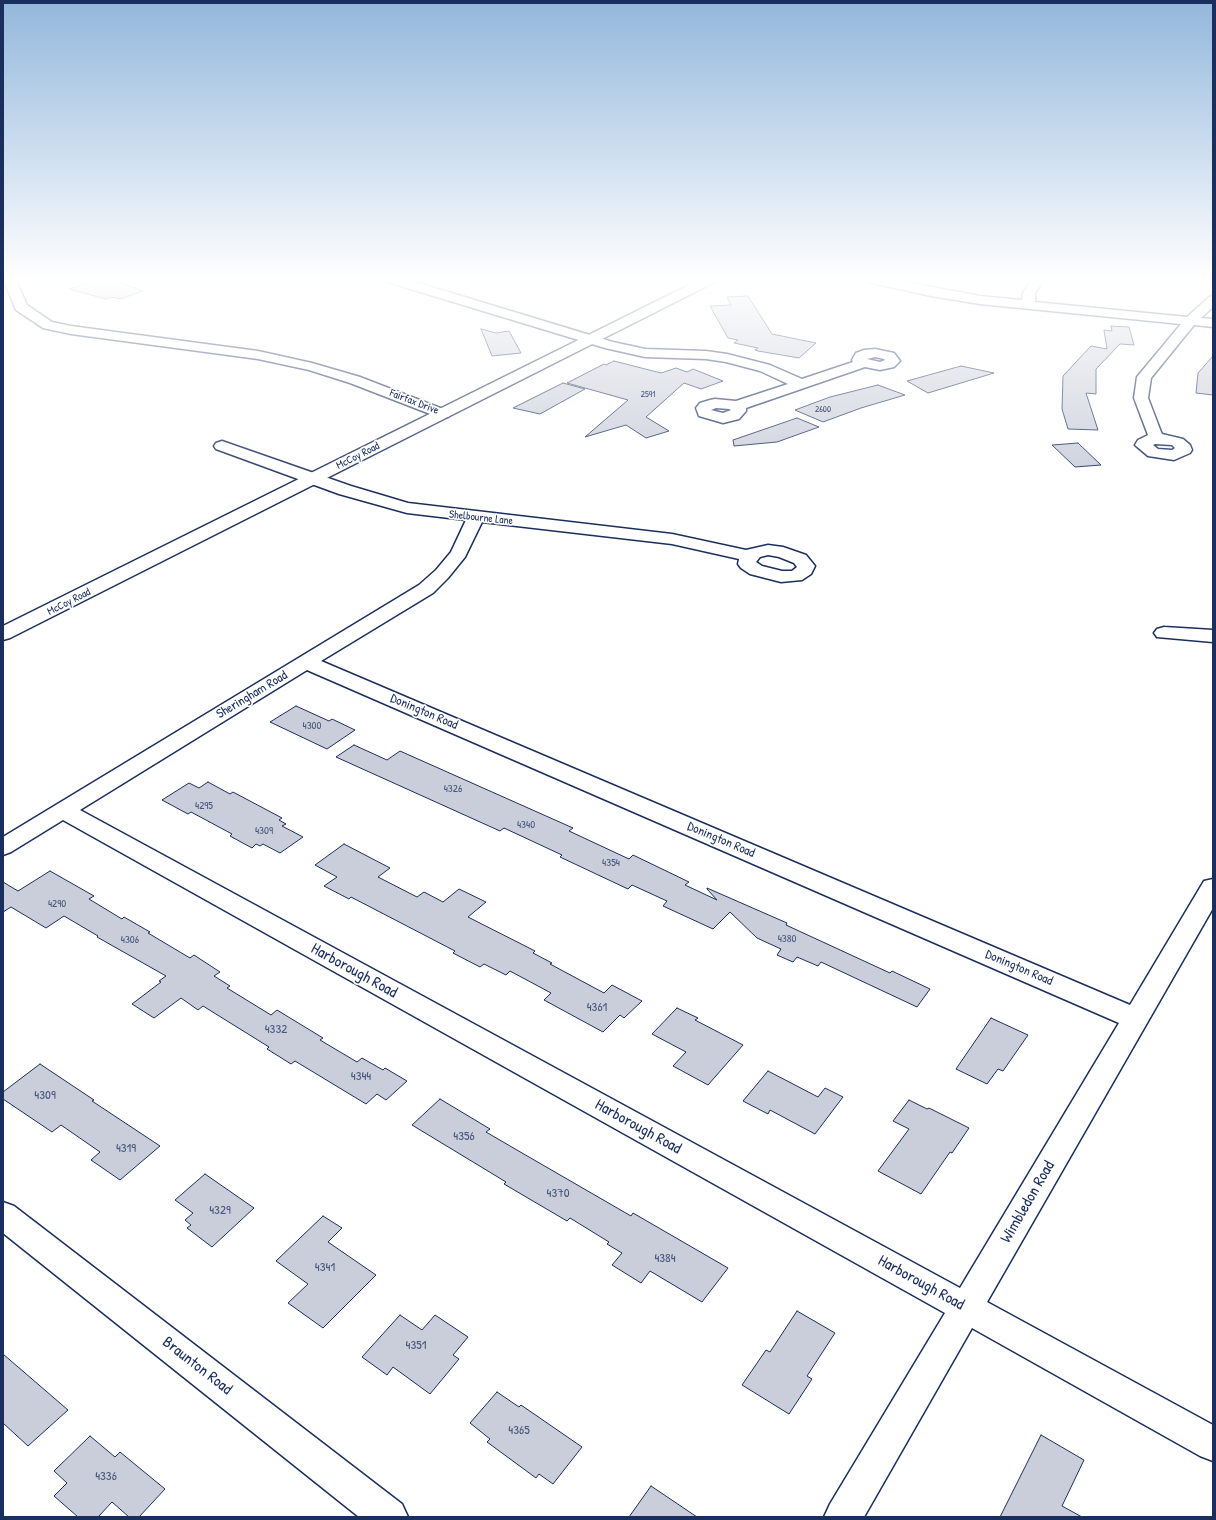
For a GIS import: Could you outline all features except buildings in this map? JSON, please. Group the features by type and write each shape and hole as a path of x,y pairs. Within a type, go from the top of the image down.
{"street":[{"name":"Fairfax Drive","path":"213,349 258,355 312,367 355,380 443,414"},
{"name":"McCoy Road","path":"3,634 572,349"},
{"path":"628,349 645,353 706,355 727,358 765,368 801,384"},
{"path":"1158,439 1153,432 1141,398 1144,377 1167,349"},
{"path":"736,406 864,364"},
{"name":"Shelbourne Lane","path":"222,446 392,505 438,513 672,538 749,556"},
{"name":"Sheringham Road","path":"3,847 426,588 442,574 459,553 476,517"},
{"path":"1164,633 1213,636"},
{"name":"Donington Road","path":"306,662 1136,1019"},
{"name":"Harborough Road","path":"62,810 1213,1444"},
{"name":"Wimbledon Road","path":"843,1517 1213,887"},
{"name":"Braunton Road","path":"3,1215 389,1517"}]}
